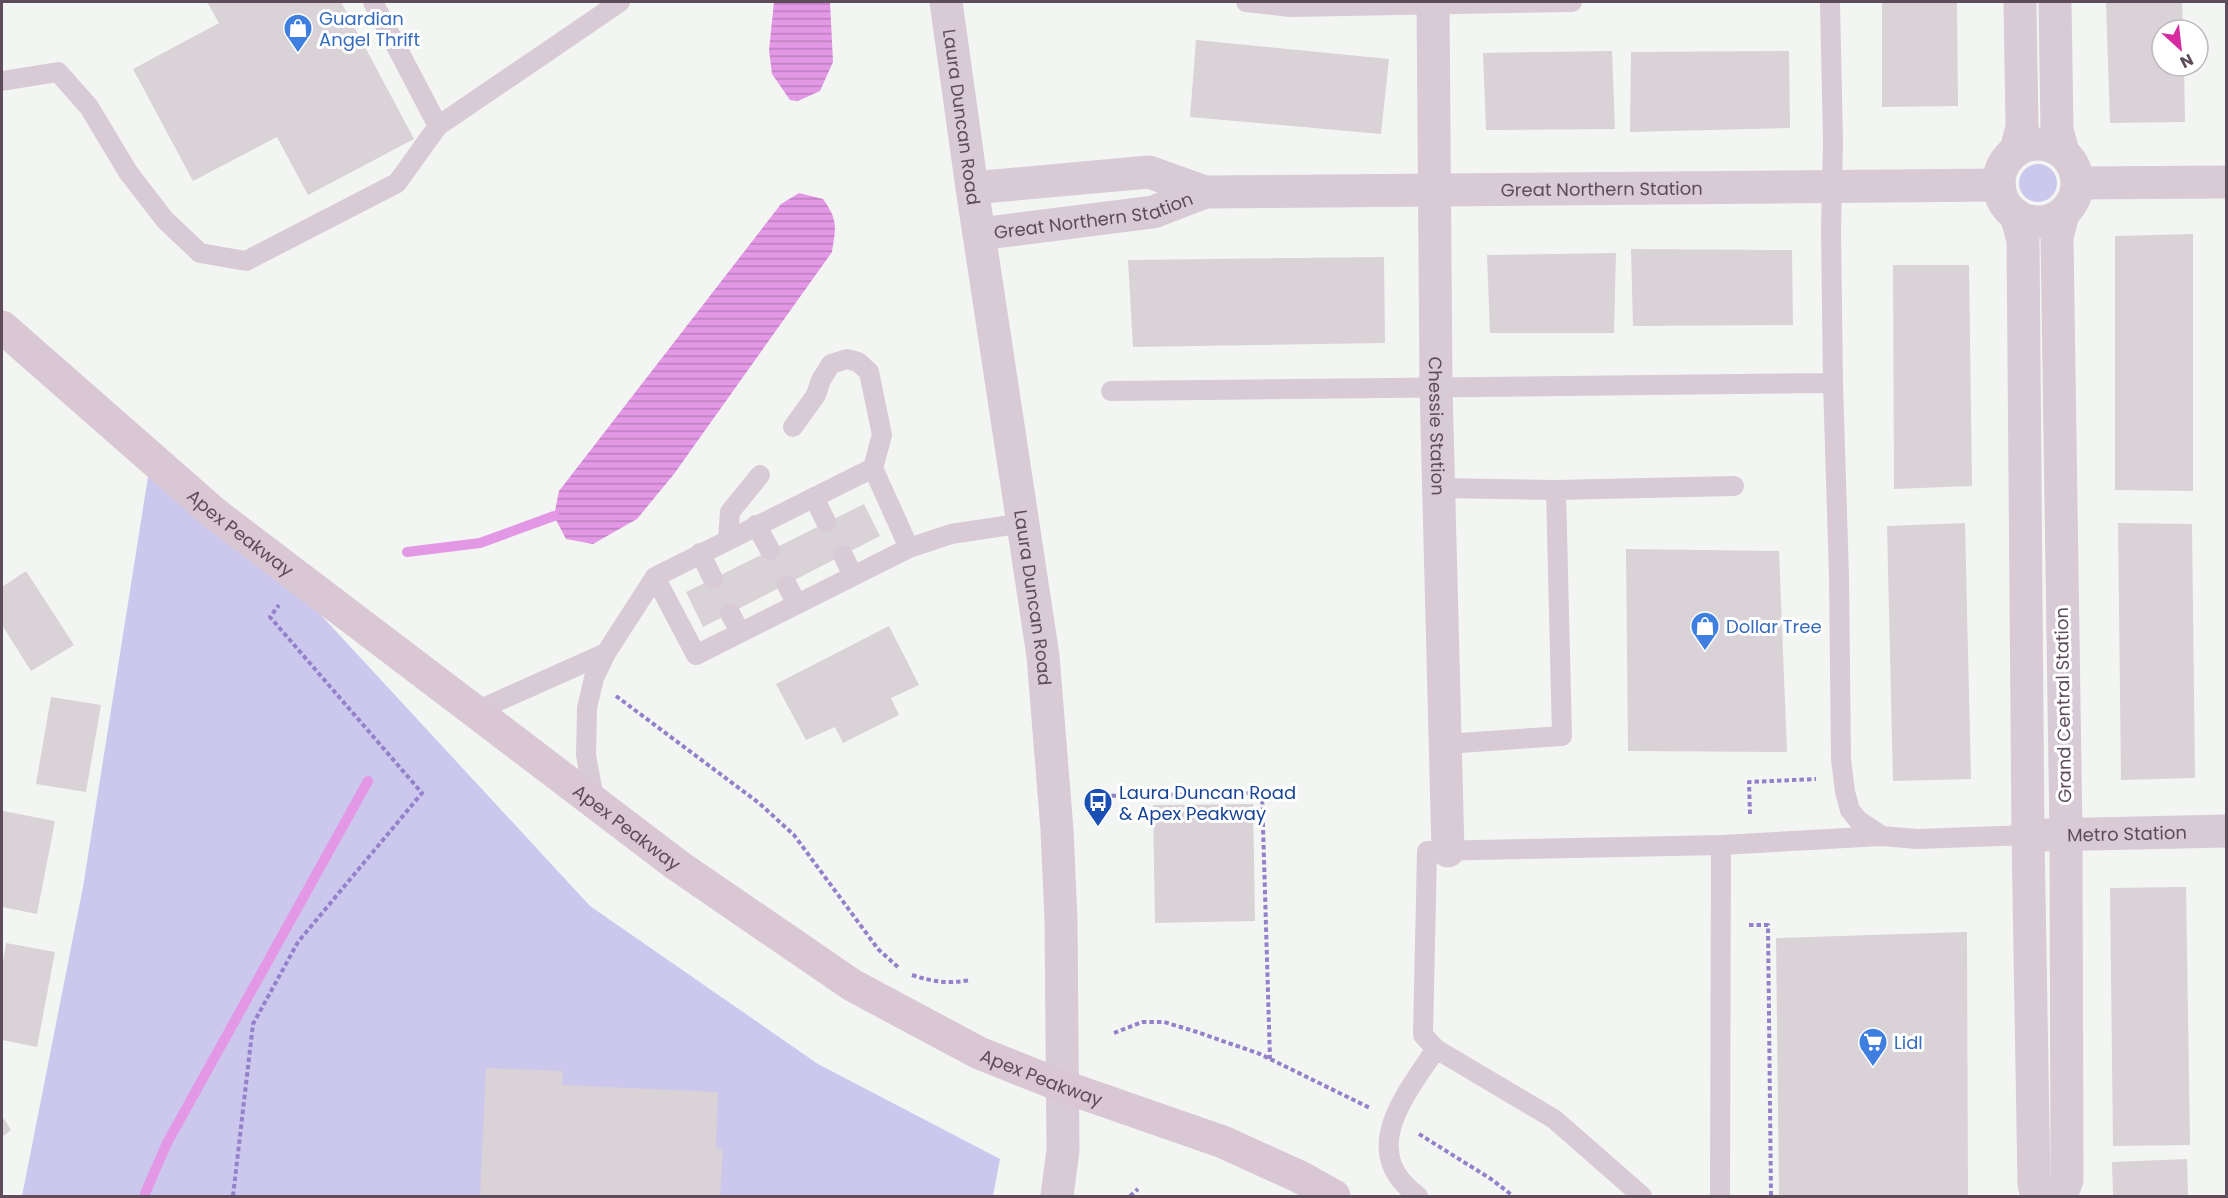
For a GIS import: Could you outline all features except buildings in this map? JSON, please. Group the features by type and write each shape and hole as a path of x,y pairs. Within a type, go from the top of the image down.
{"main road":[{"name":"Apex Peakway","path":"2,327 214,513 677,865 852,985 979,1053 1062,1086 1223,1142 1300,1177 1334,1197"}],"street":[{"name":"Laura Duncan Road","path":"946,2 1043,656 1057,830 1061,920 1063,1150 1057,1197"},
{"path":"2016,151 2022,127 2020,2"},
{"path":"2055,2 2056,130 2063,152"},
{"name":"Chessie Station","path":"1433,3 1436,387 1448,851"},
{"path":"2045,143 2063,152 2076,171 2078,183 2074,200 2063,213 2052,220 2027,221 2016,215 2007,207 2001,196 1999,185 2002,165 2025,145 2045,143"},
{"name":"Great Northern Station","path":"972,188 1149,172 1205,192 1999,185"},
{"path":"2078,183 2226,182"},
{"name":"Great Northern Station","path":"980,234 1153,212 1205,192"},
{"name":"Grand Central Station","path":"2061,1197 2067,1180 2066,835 2057,237 2063,213"},
{"name":"Grand Central Station","path":"2016,215 2024,240 2028,835 2034,1185 2037,1197"},
{"name":"Metro Station","path":"2028,835 2226,831"}],"lane":[{"path":"373,2 438,126"},
{"path":"2,81 58,72 88,107 128,172 165,220 200,252 246,261 397,183 438,126 620,2"},
{"path":"1246,2 1290,7 1572,2"},
{"path":"1830,2 1833,383 1839,577 1841,759 1850,810 1858,820 1882,836"},
{"path":"793,427 816,395 821,380 831,364 847,359 858,362 869,372 882,435 873,468 909,548"},
{"path":"1111,391 1833,383"},
{"path":"595,804 586,755 587,708 594,678 606,653 655,577 873,468"},
{"path":"728,539 729,512 760,475"},
{"path":"1439,488 1556,490 1734,486"},
{"path":"1445,744 1562,736 1556,490"},
{"path":"814,497 826,522"},
{"path":"655,577 696,655 909,548 951,534 1023,523"},
{"path":"756,525 770,550"},
{"path":"700,553 712,579"},
{"path":"843,555 853,576"},
{"path":"787,585 797,604"},
{"path":"730,613 740,632"},
{"path":"474,712 606,653"},
{"path":"1642,1197 1554,1119 1436,1049 1422,1035 1426,851 1721,845 1882,836 1917,838 2028,835"},
{"path":"1720,1197 1721,845"},
{"path":"1418,1197 1410,1191 1390,1166 1388,1136 1394,1115 1436,1049"}],"path":[{"path":"233,1197 253,1024 298,942 422,793 270,617 298,577"},
{"path":"613,694 759,803 794,836 878,949 904,973 929,981 951,984 970,980"},
{"path":"1750,814 1749,782 1823,779"},
{"path":"1104,796 1262,793 1270,1059"},
{"path":"1746,925 1768,925 1771,1197"},
{"path":"1114,1033 1142,1022 1164,1022 1270,1059 1375,1110"},
{"path":"1414,1131 1491,1179 1513,1197"},
{"path":"1130,1197 1138,1189"}],"shaded area":[{"path":"774,2 830,2 833,62 820,91 798,101 790,100 772,74 769,50"},
{"path":"2038,164 2045,165 2051,170 2056,176 2056,190 2051,196 2045,201 2038,202 2031,201 2025,196 2020,190 2019,183 2020,176 2025,170 2031,165"},
{"path":"799,193 823,199 828,206 835,224 832,252 674,474 637,519 593,544 566,539 554,516 559,491 781,204"},
{"path":"151,458 259,548 590,906 818,1064 1000,1159 993,1196 22,1196 83,887"}],"waterway":[{"path":"407,552 480,543 554,516"},
{"path":"144,1196 167,1143 368,781"}],"place":[{"name":"Guardian Angel Thrift","path":"298,54"},
{"name":"Dollar Tree","path":"1705,652"},
{"name":"Laura Duncan Road & Apex Peakway","path":"1098,828"},
{"name":"Lidl","path":"1873,1068"}]}
